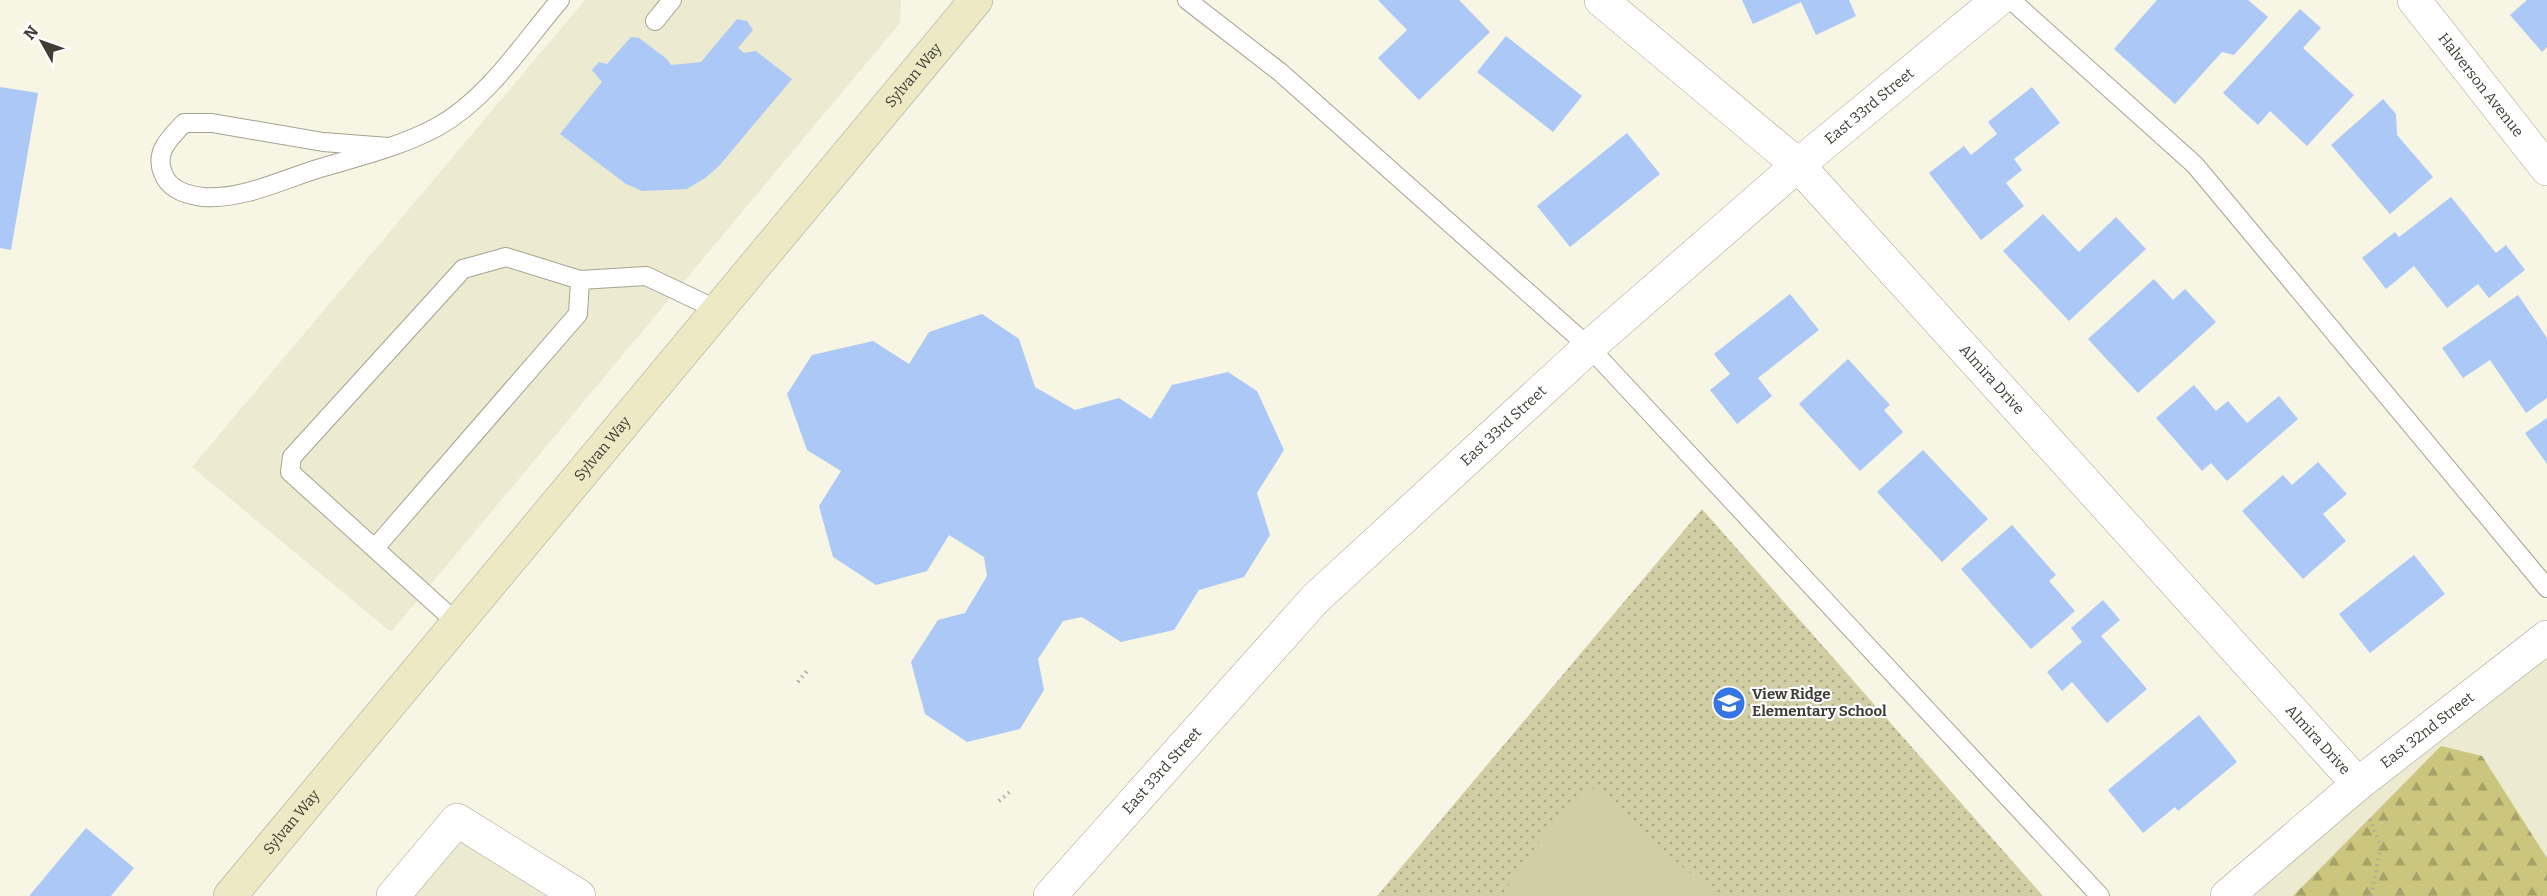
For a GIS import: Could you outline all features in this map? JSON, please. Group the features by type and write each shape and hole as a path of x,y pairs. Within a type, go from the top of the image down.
{"main road":[{"name":"Sylvan Way","path":"230,896 976,0"}],"street":[{"name":"Almira Drive","path":"1601,0 1798,165 2358,784"},
{"name":"East 33rd Street","path":"1050,896 1315,599 1589,347 1798,165 1998,0"},
{"name":"Halverson Avenue","path":"2414,0 2547,169"},
{"name":"East 32nd Street","path":"2227,896 2358,784 2547,637"},
{"path":"393,896 457,820 579,896"}],"lane":[{"path":"389,147 323,142 212,123 184,123 164,144 159,165 166,181 182,194 205,197 242,193 389,147 437,127 459,112 490,84 560,0"},
{"path":"656,21 672,0"},
{"path":"1187,0 1280,72 1589,347 2100,896"},
{"path":"2011,0 2195,165 2547,588"},
{"path":"457,623 290,472 292,457 463,269 506,257 580,280 646,276 718,310"},
{"path":"375,548 578,314 580,280"}],"path":[{"path":"798,682 807,671"},
{"path":"2358,784 2380,846 2371,896"},
{"path":"999,801 1012,790"}],"shaded area":[{"path":"585,0 901,0 900,23 391,632 192,467"},
{"name":"View Ridge Elementary School","path":"1702,509 2043,896 1377,896"},
{"path":"2547,637 2547,896 2227,896"},
{"path":"1589,785 1716,896 1501,896 1551,825"},
{"path":"457,820 579,896 393,896"}],"green space":[{"path":"2441,746 2482,756 2547,858 2547,896 2293,896"}],"building":[{"path":"1378,0 1459,0 1490,32 1419,100 1378,58 1407,30"},
{"path":"1742,0 1849,0 1856,16 1816,35 1801,2 1753,24"},
{"path":"2157,0 2248,0 2268,17 2234,55 2222,52 2175,104 2114,49"},
{"path":"2527,0 2547,0 2547,47 2542,52 2510,15"},
{"path":"2300,9 2321,28 2303,48 2354,95 2307,146 2270,111 2258,125 2223,93"},
{"path":"737,19 747,21 753,30 738,48 744,53 756,51 792,79 719,166 705,178 687,189 642,191 626,184 560,134 602,82 592,70 599,62 607,64 631,37 639,38 667,59 671,65 701,62"},
{"path":"1506,36 1582,96 1553,132 1477,72"},
{"path":"0,87 38,93 11,250 0,248"},
{"path":"2032,87 2060,123 2014,159 2022,170 2006,183 2024,206 1981,240 1929,173 1964,146 1971,155 1997,134 1988,122"},
{"path":"2383,99 2396,114 2397,135 2433,177 2390,214 2331,145"},
{"path":"1627,133 1660,174 1570,247 1537,206"},
{"path":"2451,197 2496,253 2506,245 2525,270 2489,298 2478,284 2447,308 2414,266 2386,289 2362,258 2395,232 2399,237"},
{"path":"2043,214 2079,252 2116,217 2146,249 2069,321 2003,251"},
{"path":"2154,279 2173,300 2185,289 2216,322 2138,393 2088,339"},
{"path":"1790,294 1819,330 1758,378 1772,396 1737,424 1710,390 1730,374 1714,354"},
{"path":"2518,295 2547,338 2547,398 2526,413 2490,360 2463,378 2442,348"},
{"path":"982,314 1019,339 1035,387 1075,410 1119,398 1151,419 1172,385 1228,372 1257,391 1284,450 1257,493 1270,535 1244,577 1199,590 1174,630 1121,642 1082,617 1063,621 1038,659 1044,690 1020,729 967,742 925,714 911,662 938,620 965,613 987,576 984,557 949,535 927,571 876,585 833,557 819,506 841,471 807,450 787,394 812,355 873,341 909,364 929,332"},
{"path":"1848,359 1890,405 1884,410 1903,432 1860,471 1799,404"},
{"path":"2194,385 2216,411 2228,401 2247,423 2279,396 2298,419 2227,481 2211,463 2202,471 2156,418"},
{"path":"2547,418 2547,464 2525,433"},
{"path":"1923,450 1988,519 1942,562 1877,492"},
{"path":"2318,462 2347,494 2323,514 2346,541 2303,579 2242,511 2283,475 2292,485"},
{"path":"2012,525 2056,575 2049,581 2075,611 2031,649 1961,569"},
{"path":"2414,555 2445,594 2370,653 2339,614"},
{"path":"2103,600 2120,620 2101,636 2147,689 2107,723 2072,682 2062,691 2047,672 2082,642 2071,628"},
{"path":"2199,715 2237,762 2178,811 2175,807 2143,833 2108,790"},
{"path":"86,828 134,868 111,896 29,896"}],"place":[{"name":"View Ridge Elementary School","path":"1729,703"}]}
